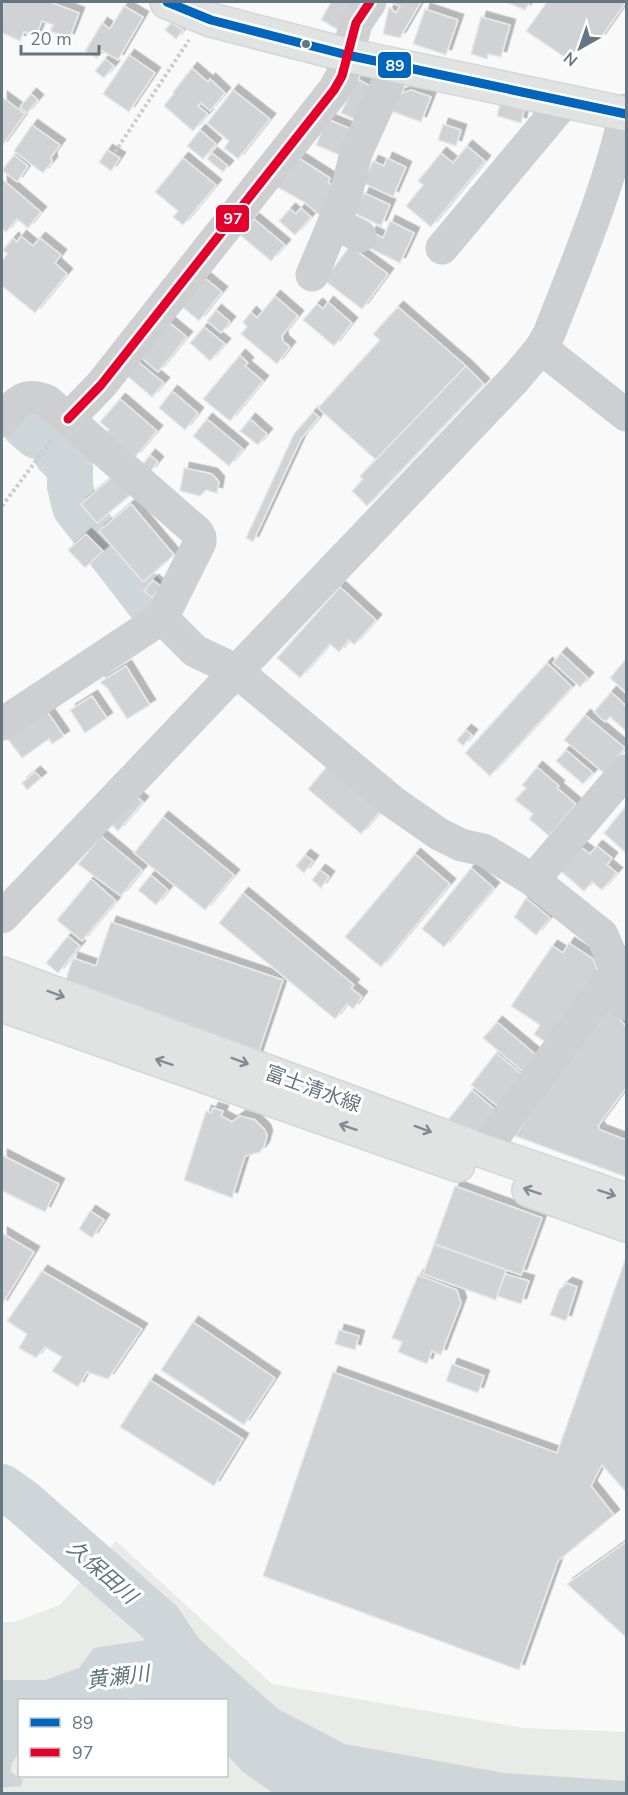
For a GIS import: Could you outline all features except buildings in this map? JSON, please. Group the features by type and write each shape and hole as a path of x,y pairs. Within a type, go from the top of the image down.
{"main road":[{"path":"167,2 204,17 347,55 626,112"},
{"name":"富士清水線","path":"2,974 483,1150 627,1200"},
{"name":"富士清水線","path":"2,1005 627,1225"}],"street":[{"path":"68,418 101,385 334,90 342,76 356,23 370,2"},
{"path":"312,275 347,229 346,194 356,153 396,65"},
{"path":"442,248 565,101"},
{"path":"2,917 506,388 541,348 549,334 606,187 619,146 626,112"},
{"path":"541,348 627,416"},
{"path":"2,421 14,406 29,396 47,401 200,537 162,618 2,724"},
{"path":"162,618 195,651 236,670 393,802 439,834 461,845 484,850 534,880 602,935 619,980 483,1150"},
{"path":"534,880 627,771"}],"path":[{"path":"115,152 204,17"},
{"path":"2,506 68,418"}],"shaded area":[{"path":"116,1541 272,1684 524,1728 626,1732 626,1793 2,1793 2,1622 14,1622 60,1605"}],"water":[{"name":"黄瀬川","path":"180,1622 278,1709 345,1744 504,1773 626,1781 626,1793 273,1793 243,1772 228,1756 228,1699 135,1698 18,1699 18,1754 12,1763 11,1772 23,1780 21,1786 2,1788 2,1680 45,1680 79,1668 94,1648 153,1639"}],"waterway":[{"path":"25,426 37,436"},
{"path":"57,455 70,467 70,486 75,507 149,603"},
{"name":"久保田川","path":"2,1487 22,1501 160,1622 191,1668 222,1699"}],"transit line":[{"name":"89","path":"167,2 211,20 347,55 626,114"},
{"name":"97","path":"68,419 101,385 334,90 342,76 356,23 370,2"}]}
